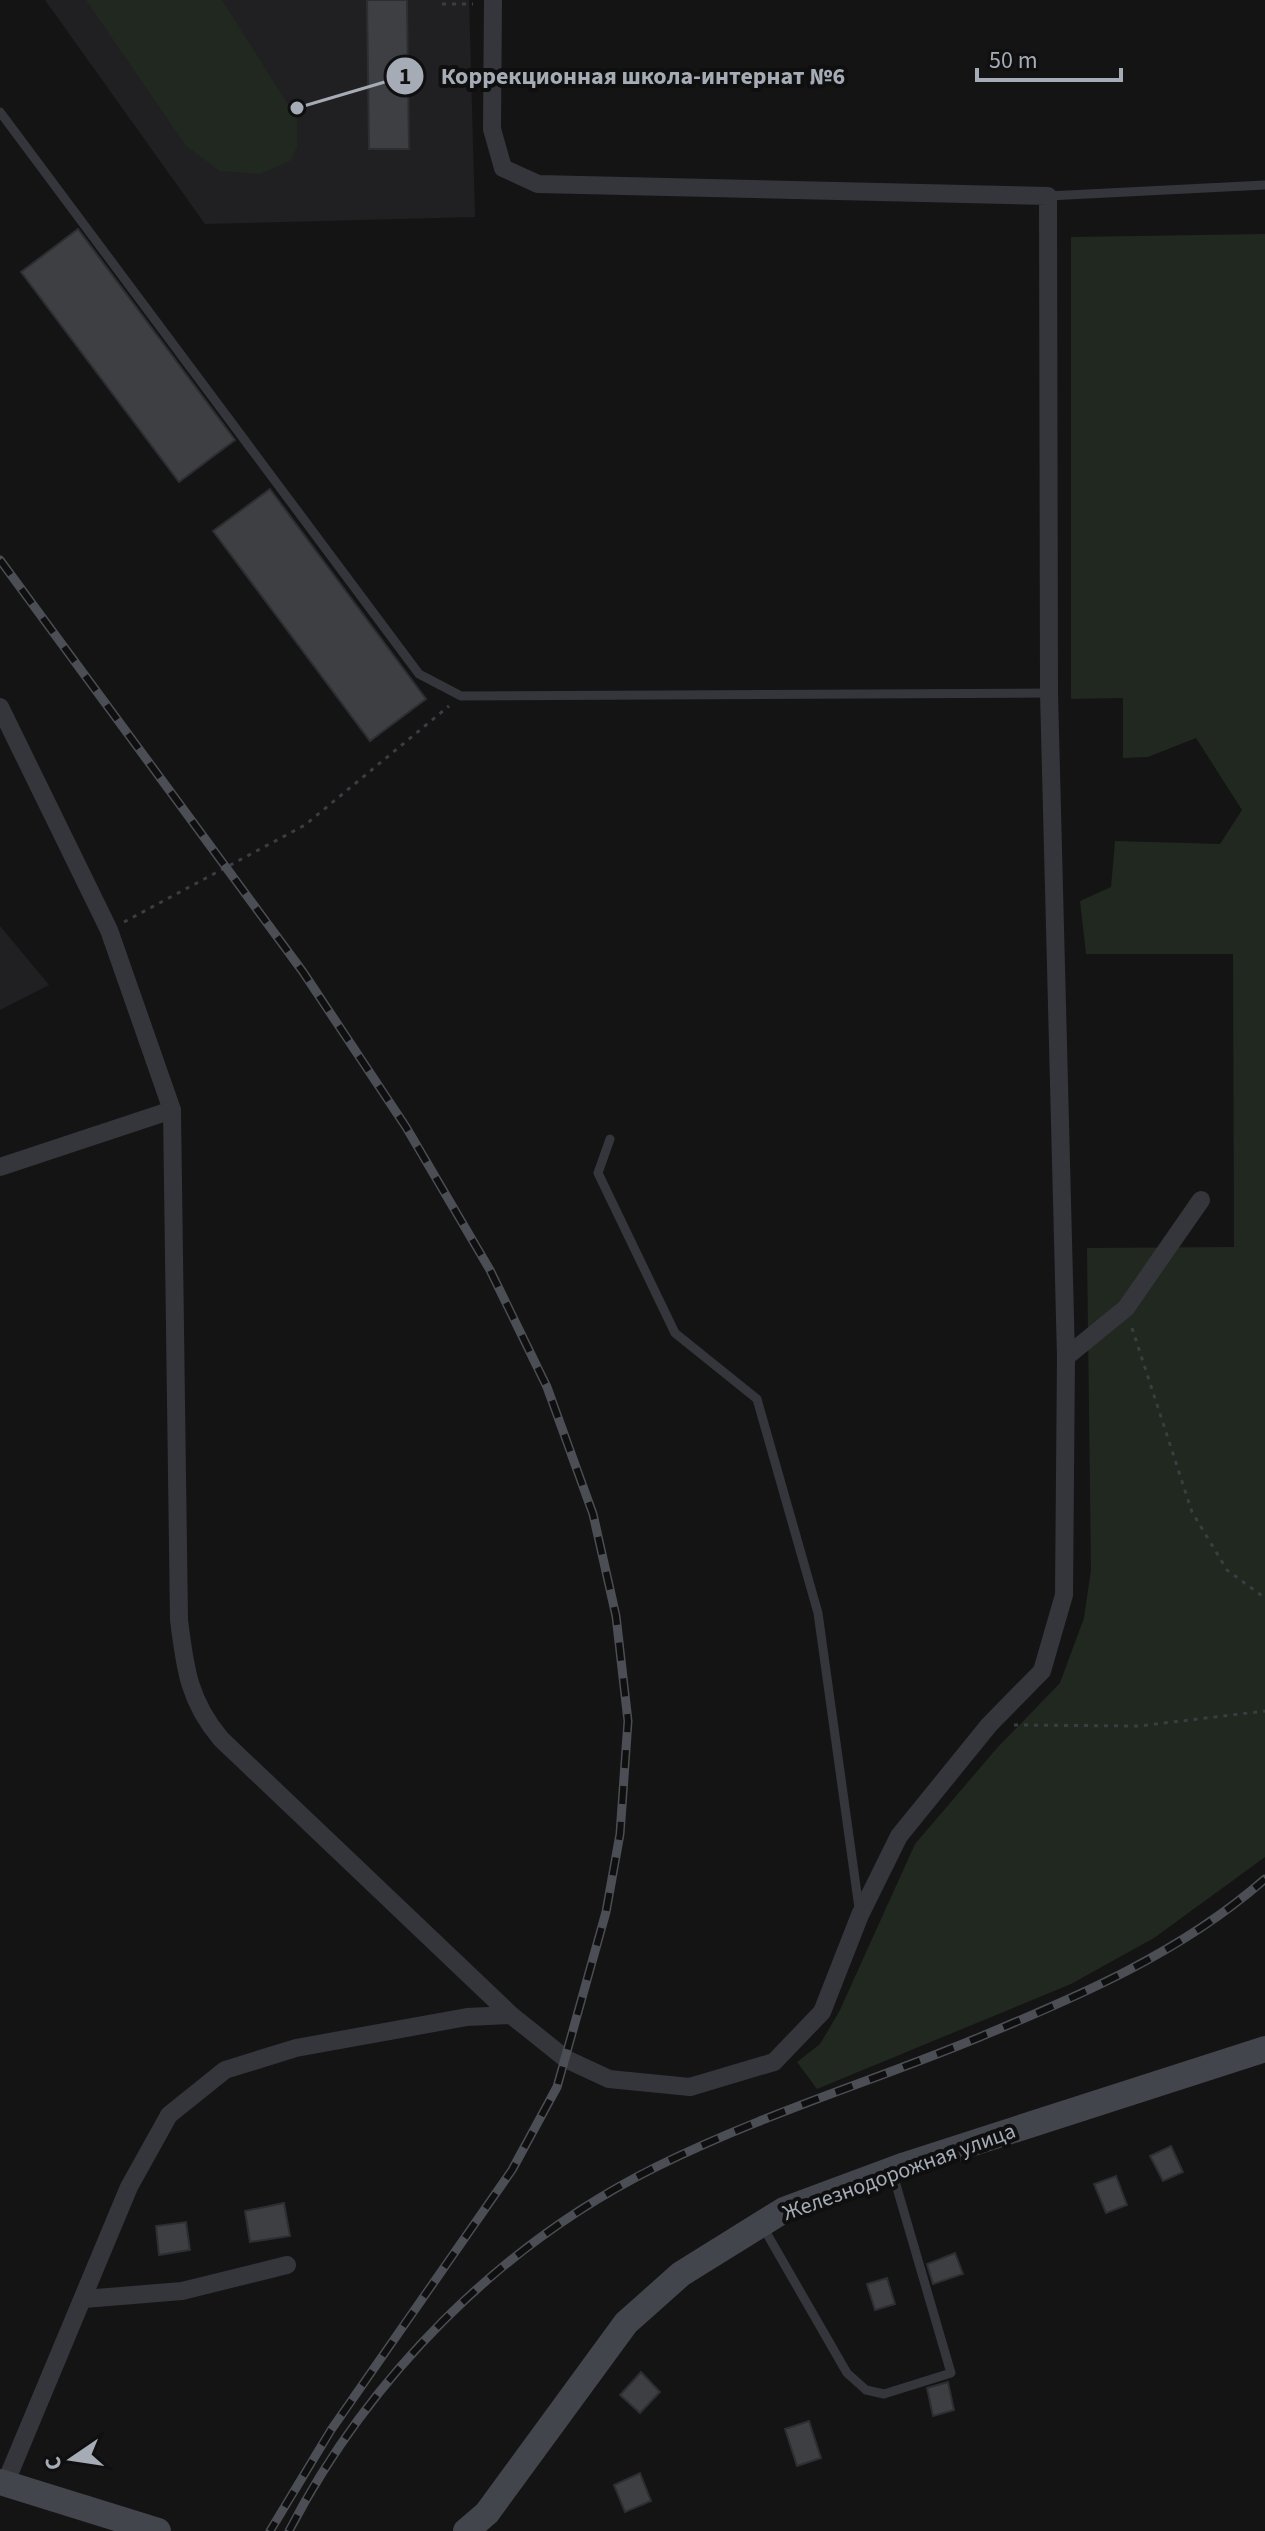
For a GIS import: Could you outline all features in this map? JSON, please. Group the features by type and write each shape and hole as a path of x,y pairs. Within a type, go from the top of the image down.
{"main road":[{"name":"Железнодорожная улица","path":"466,2531 487,2513 626,2323 681,2274 784,2210 892,2170 1265,2049"},
{"path":"3,2483 158,2531"}],"street":[{"path":"0,707 109,930 172,1110 179,1620 186,1673 201,1715 221,1739 511,2015 566,2059 609,2079 690,2087 774,2062 822,2012 860,1915 899,1836 989,1725 1042,1671 1064,1595 1066,1357 1049,693 1048,196 538,184 503,168 492,129 493,2"},
{"path":"0,1167 172,1110"},
{"path":"1066,1357 1126,1308 1201,1200"},
{"path":"3,2483 84,2299 129,2187 169,2115 225,2070 296,2048 467,2017 511,2015"},
{"path":"84,2299 182,2291 287,2265"}],"lane":[{"path":"0,112 419,674 461,696 1049,693"},
{"path":"1048,196 1265,185"},
{"path":"610,1139 598,1173 675,1333 757,1399 818,1613 860,1915"},
{"path":"762,2224 847,2373 866,2390 884,2394 951,2373 892,2170"}],"path":[{"path":"442,4 493,2"},
{"path":"109,930 305,825 461,696"},
{"path":"1126,1308 1192,1512 1227,1570 1265,1598"},
{"path":"989,1725 1139,1726 1265,1711"}],"shaded area":[{"path":"45,0 469,0 475,217 205,224"},
{"path":"86,0 222,0 297,119 297,147 290,161 260,174 220,171 186,146"},
{"path":"1265,234 1265,1857 1154,1938 1071,1984 817,2089 797,2062 820,2044 839,2012 915,1844 997,1748 1060,1683 1084,1618 1091,1570 1087,1248 1234,1247 1233,954 1086,954 1080,901 1111,887 1115,841 1220,844 1242,810 1196,738 1148,757 1123,758 1123,698 1071,699 1071,237"},
{"path":"0,926 49,985 0,1010"}],"building":[{"path":"367,0 407,0 409,149 369,149"},
{"path":"78,229 235,440 179,482 21,272"},
{"path":"270,489 426,699 370,741 213,531"},
{"path":"1171,2146 1183,2172 1163,2181 1150,2156"},
{"path":"1116,2176 1127,2205 1106,2213 1094,2184"},
{"path":"284,2203 290,2236 250,2242 245,2211"},
{"path":"186,2222 190,2250 159,2255 156,2226"},
{"path":"955,2253 963,2274 933,2284 927,2264"},
{"path":"887,2278 895,2304 875,2310 867,2284"},
{"path":"641,2372 660,2392 640,2413 620,2395"},
{"path":"948,2382 954,2410 933,2416 927,2388"},
{"path":"809,2421 821,2458 797,2466 785,2429"},
{"path":"640,2473 651,2501 625,2512 614,2485"}],"railway":[{"path":"0,560 303,972 406,1127 490,1270 547,1387 593,1514 616,1616 628,1721 620,1834 606,1912 557,2087 512,2170 331,2430 270,2531"},
{"path":"289,2531 321,2474 358,2420 399,2369 444,2320 492,2276 544,2235 598,2199 695,2149 774,2115 975,2039 1127,1971 1199,1929 1265,1879"}],"place":[{"name":"Коррекционная школа-интернат №6","path":"297,108"}]}
